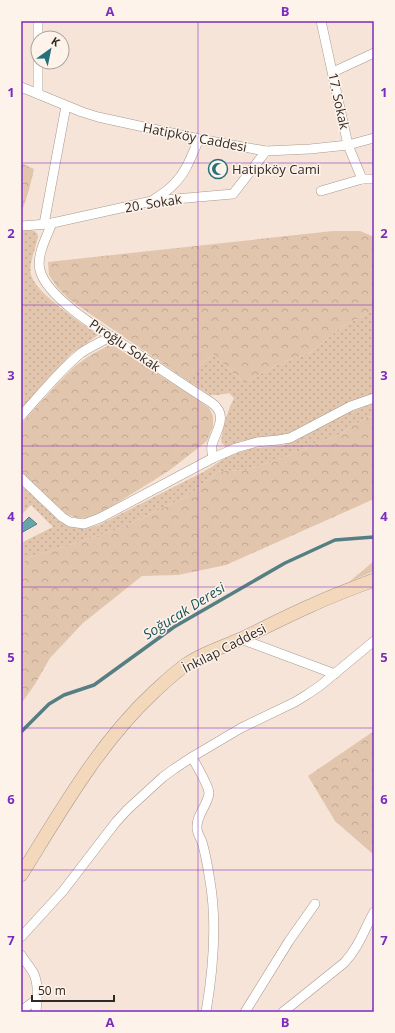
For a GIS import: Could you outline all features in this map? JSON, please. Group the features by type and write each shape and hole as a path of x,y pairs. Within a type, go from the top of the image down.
{"street":[{"path":"38,21 38,94"},
{"name":"17. Sokak","path":"321,21 348,145 362,179"},
{"path":"333,72 374,53"},
{"name":"Hatipköy Caddesi","path":"21,86 66,106 98,117 198,139 266,151 310,149 348,145 374,138"},
{"name":"Pıroğlu Sokak","path":"66,106 48,224 40,254 39,269 42,277 52,292 72,310 217,407 220,413 220,420 212,445 211,452 213,458"},
{"path":"152,201 168,190 183,173 198,139"},
{"name":"20. Sokak","path":"21,226 48,224 152,201 233,194 266,151"},
{"path":"321,191 362,179 374,179"},
{"path":"21,416 59,374 82,353 111,336"},
{"path":"21,478 62,517 70,522 84,524 100,518 213,458 236,448 250,444 290,438 351,406 374,398"},
{"name":"İnkılap Caddesi","path":"21,875 70,796 96,759 132,714 172,675 204,655 310,606 374,580"},
{"path":"240,639 335,674"},
{"path":"21,937 63,891 116,822 162,778 192,757 241,728 295,702 321,685 374,641"},
{"path":"192,757 208,787 209,794 196,824 207,860 213,904 211,985 206,1012"},
{"path":"245,1012 315,904"},
{"path":"283,1012 352,955 364,935 374,912"},
{"path":"21,955 34,974 37,999 36,1012"},
{"path":"21,1010 37,999"}],"green space":[{"path":"21,163 34,169 21,214"},
{"path":"21,231 35,231 38,235 30,270 35,283 50,299 98,335 71,354 21,408"},
{"path":"333,231 360,231 374,237 374,310 340,328 310,353 283,362 244,383 213,354 185,379 70,300 57,287 49,275 48,262"},
{"path":"374,310 374,395 287,436 241,441 226,447 221,442 226,419 234,398 229,393 210,395 185,379 213,354 244,383 283,362 310,353 340,328"},
{"path":"111,344 209,408 213,416 213,426 207,441 170,470 106,510 89,518 78,518 66,514 21,472 21,424 75,366 89,356"},
{"path":"374,403 374,416 367,417 340,434 288,456 246,470 217,472 188,496 116,530 30,557 21,564 21,543 53,527 31,505 21,515 21,485 59,521 68,526 85,529 99,525 205,471 228,456 254,448 282,446 345,414"},
{"path":"374,416 374,499 226,565 178,575 142,576 83,623 50,658 21,704 21,564 30,557 116,530 188,496 217,472 246,470 288,456 340,434 367,417"},
{"path":"374,561 374,571 349,582"},
{"path":"374,731 374,855 335,821 308,776"}],"water":[{"path":"29,517 37,524 21,533 21,525"}],"waterway":[{"name":"Soğucak Deresi","path":"21,732 49,704 64,695 94,685 174,627 285,563 335,540 374,537"}],"place":[{"name":"Hatipköy Cami","path":"218,169"}]}
